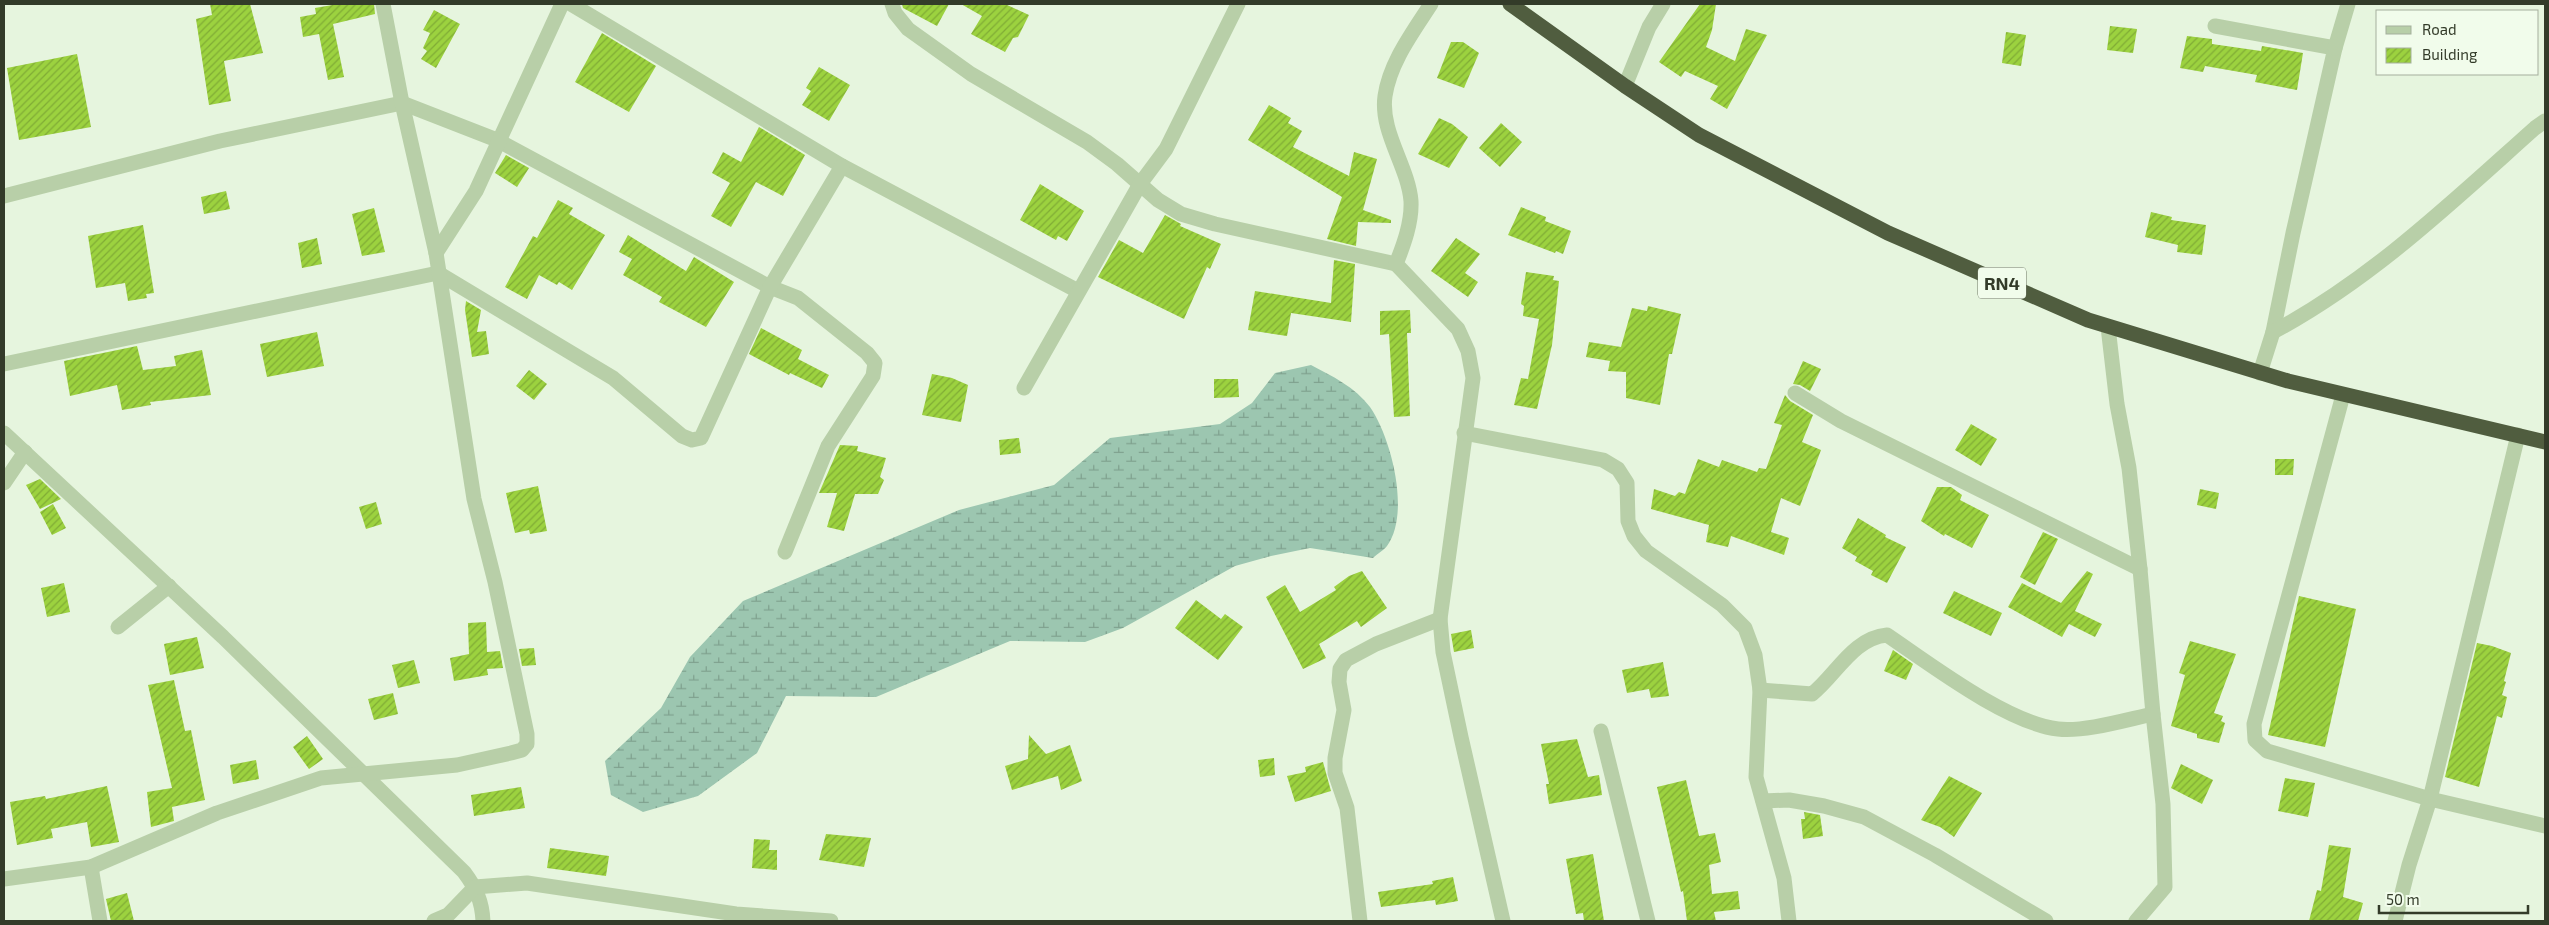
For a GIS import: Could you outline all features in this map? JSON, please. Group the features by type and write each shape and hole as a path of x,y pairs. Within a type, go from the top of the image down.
{"highway":[{"name":"RN4","path":"1510,4 1625,86 1699,135 1888,232 2042,301 2108,327 2260,373 2343,395 2545,442"}],"street":[{"path":"4,879 91,867 217,813 321,778 457,765 516,751 527,744 525,726 495,582 474,499 436,253 402,102 383,4"},
{"path":"436,253 476,191 562,4"},
{"path":"571,4 842,166 1078,291"},
{"path":"892,4 895,13 908,29 971,74 1087,142 1181,214 1215,224 1396,264 1458,329 1468,351 1473,378 1440,619 1443,652 1461,737 1504,921"},
{"path":"1024,388 1140,184 1166,149 1180,124 1238,4"},
{"path":"1396,264 1408,224 1411,201 1392,138 1385,98 1390,77 1407,41 1431,4"},
{"path":"1625,86 1649,27 1663,4"},
{"path":"2260,373 2273,332 2292,233 2335,48 2348,4"},
{"path":"2215,26 2335,48"},
{"path":"4,196 220,141 402,102 498,140 770,287 798,298 867,353 875,363 873,376 828,446 785,552"},
{"path":"2273,332 2301,317 2359,277 2427,226 2528,134 2545,121"},
{"path":"4,364 438,273 613,378 682,436 692,440 701,438 770,287 842,166"},
{"path":"2108,327 2117,404 2129,468 2140,569 2152,714 2163,804 2165,887 2136,921"},
{"path":"1794,392 1841,420 2140,569"},
{"path":"2343,395 2254,724 2255,740 2267,751 2430,798 2545,826"},
{"path":"4,433 169,586 464,872 475,887 480,900 483,921"},
{"path":"1464,433 1603,460 1618,469 1627,483 1628,521 1634,536 1646,551 1722,605 1745,628 1755,655 1760,690 1756,777 1784,878 1788,921"},
{"path":"2395,921 2430,798 2518,435"},
{"path":"4,483 25,452"},
{"path":"118,627 169,586"},
{"path":"1360,921 1347,808 1335,773 1335,758 1344,710 1339,682 1340,669 1346,660 1376,644 1440,619"},
{"path":"1760,690 1812,694 1825,683 1837,667 1863,644 1874,636 1887,635 1976,694 2031,722 2058,729 2082,728 2152,714"},
{"path":"1600,731 1648,921"},
{"path":"1764,801 1789,800 1824,806 1864,817 1935,855 2046,921"},
{"path":"91,867 100,921"},
{"path":"434,921 448,915 475,887 526,883 738,918 831,921"}],"green space":[{"path":"1311,365 1343,383 1364,400 1378,420 1391,455 1398,495 1397,515 1394,532 1387,546 1373,558 1310,548 1271,556 1235,566 1123,628 1085,642 1010,641 876,697 786,696 757,753 698,796 643,812 611,795 605,761 661,708 690,657 743,601 959,510 1054,485 1110,438 1220,424 1252,403 1275,373"}],"building":[{"path":"210,4 250,4 263,53 224,61 231,101 209,105 196,19 212,15"},
{"path":"338,4 374,4 375,14 333,24 344,77 328,80 319,34 303,37 300,17 316,14 315,8"},
{"path":"902,4 949,4 937,26 903,8"},
{"path":"961,4 1005,4 1029,15 1018,37 1013,38 1005,52 971,34 982,16"},
{"path":"1700,4 1716,4 1712,30 1706,47 1735,61 1746,29 1767,35 1727,109 1710,99 1718,86 1685,71 1681,77 1659,62"},
{"path":"434,10 460,24 436,68 421,59 427,51 423,48 430,33 423,30"},
{"path":"2110,26 2137,29 2133,53 2107,50"},
{"path":"2006,32 2026,35 2021,66 2002,63"},
{"path":"602,33 656,66 629,112 575,82"},
{"path":"2187,36 2212,39 2212,44 2261,51 2262,46 2303,53 2297,90 2255,82 2257,75 2205,66 2203,72 2180,68"},
{"path":"1451,42 1463,42 1479,53 1464,88 1437,78"},
{"path":"77,54 91,127 19,140 7,68"},
{"path":"819,67 850,85 829,121 802,105 811,91 806,88"},
{"path":"1269,105 1291,118 1288,123 1302,131 1293,147 1349,176 1354,152 1377,159 1363,210 1391,220 1391,223 1358,222 1356,246 1327,239 1342,197 1248,140"},
{"path":"1439,118 1452,124 1468,137 1449,168 1418,154"},
{"path":"1501,123 1522,142 1500,167 1479,148"},
{"path":"759,127 805,155 783,196 756,182 731,227 711,216 730,183 712,173 723,152 741,162"},
{"path":"506,155 529,168 517,187 495,173"},
{"path":"1040,184 1084,211 1067,241 1058,236 1056,240 1020,220"},
{"path":"226,191 230,209 204,214 201,197"},
{"path":"558,200 573,208 569,214 605,235 572,290 559,282 557,285 539,275 527,299 505,287 533,236 537,238"},
{"path":"1521,207 1546,217 1545,221 1571,231 1563,254 1556,251 1555,253 1508,235"},
{"path":"374,208 385,252 362,256 352,214"},
{"path":"2151,212 2172,217 2171,220 2206,225 2202,255 2177,252 2178,245 2145,237"},
{"path":"1165,215 1181,224 1180,226 1221,244 1210,269 1207,267 1184,319 1098,277 1119,240 1143,253"},
{"path":"143,225 154,293 146,294 147,298 128,301 125,283 96,288 88,236"},
{"path":"628,235 686,271 694,257 734,282 706,327 659,302 662,297 623,275 632,259 619,252"},
{"path":"317,238 322,264 302,268 298,243"},
{"path":"1456,238 1480,254 1465,273 1478,282 1468,297 1431,271"},
{"path":"1334,260 1355,264 1351,322 1291,313 1287,336 1248,330 1255,291 1331,303"},
{"path":"1526,272 1554,276 1553,280 1559,281 1552,345 1537,409 1514,405 1521,378 1528,379 1539,319 1523,316 1524,306 1521,304"},
{"path":"466,301 481,310 477,332 486,331 489,354 472,357 465,310"},
{"path":"1648,306 1681,314 1672,354 1669,354 1660,405 1626,398 1626,372 1608,371 1610,361 1586,357 1589,342 1621,347 1632,308 1647,311"},
{"path":"1410,310 1411,333 1407,333 1410,416 1394,417 1389,334 1380,335 1380,311"},
{"path":"761,328 802,350 798,359 829,375 822,388 790,373 789,375 749,354"},
{"path":"317,332 324,366 267,377 260,344"},
{"path":"137,346 143,370 176,366 174,356 202,350 211,395 150,402 151,405 122,410 117,385 70,396 64,361"},
{"path":"1803,361 1821,369 1810,391 1800,385 1793,384"},
{"path":"529,370 547,384 534,400 516,386"},
{"path":"932,374 952,378 968,385 961,422 922,415"},
{"path":"1214,379 1238,379 1239,397 1214,398"},
{"path":"1785,395 1790,401 1813,415 1802,442 1821,450 1800,506 1781,498 1771,532 1789,538 1784,555 1731,536 1728,547 1706,542 1709,525 1651,509 1654,489 1675,496 1679,492 1685,494 1698,459 1719,467 1722,460 1757,472 1759,468 1766,469 1782,425 1774,423"},
{"path":"1971,424 1997,439 1981,466 1955,450"},
{"path":"1019,438 1021,453 1000,455 999,440"},
{"path":"840,445 858,446 857,451 886,458 880,477 884,480 878,494 855,494 844,531 827,527 837,493 819,493"},
{"path":"2275,459 2294,459 2293,475 2275,475"},
{"path":"40,479 61,499 40,509 26,485"},
{"path":"538,486 547,531 530,534 529,530 515,533 506,493"},
{"path":"1937,487 1951,487 1962,495 1960,500 1989,515 1972,548 1945,534 1944,536 1921,521"},
{"path":"2200,489 2219,493 2216,509 2197,505"},
{"path":"376,502 382,524 366,529 359,507"},
{"path":"53,504 66,528 52,535 40,512"},
{"path":"1858,518 1886,535 1885,537 1906,547 1887,583 1871,575 1873,571 1855,561 1857,557 1842,548"},
{"path":"2043,532 2058,539 2035,585 2020,577"},
{"path":"1362,571 1387,608 1361,627 1357,621 1319,644 1326,658 1303,669 1266,597 1285,585 1300,612 1336,590 1334,587 1349,576"},
{"path":"2087,571 2093,574 2075,611 2102,624 2095,637 2069,624 2062,637 2008,607 2022,583 2061,603"},
{"path":"64,583 70,612 47,617 41,588"},
{"path":"1954,591 2002,613 1991,636 1943,613"},
{"path":"2299,596 2356,609 2325,747 2268,735"},
{"path":"1196,600 1221,619 1225,614 1243,627 1218,660 1175,628"},
{"path":"486,622 487,652 500,651 503,668 487,669 488,675 454,681 450,658 469,654 468,623"},
{"path":"1471,630 1474,648 1454,652 1451,634"},
{"path":"197,637 204,668 170,675 164,644"},
{"path":"2190,641 2236,654 2214,713 2223,716 2221,721 2225,723 2219,743 2197,738 2197,734 2171,726 2185,675 2179,673"},
{"path":"2477,643 2511,653 2502,695 2507,697 2502,718 2497,716 2479,787 2445,777"},
{"path":"534,648 536,665 522,666 519,649"},
{"path":"1893,650 1913,664 1906,680 1884,671"},
{"path":"414,660 420,683 398,688 392,665"},
{"path":"1663,662 1669,696 1651,698 1649,689 1627,693 1622,670"},
{"path":"174,680 185,731 191,730 205,800 172,807 174,821 151,827 147,792 172,788 148,685"},
{"path":"393,693 398,714 374,720 368,699"},
{"path":"1029,735 1046,754 1070,745 1082,781 1061,790 1058,776 1012,790 1005,766 1028,759"},
{"path":"307,736 323,759 309,769 293,747"},
{"path":"1577,739 1588,777 1599,775 1602,795 1549,804 1546,784 1549,784 1541,744"},
{"path":"1274,758 1275,775 1260,777 1258,760"},
{"path":"256,760 259,779 233,784 230,765"},
{"path":"1323,762 1331,791 1295,802 1287,776 1306,772 1305,767"},
{"path":"2181,764 2213,780 2202,804 2171,788"},
{"path":"1949,776 1982,793 1954,837 1940,827 1921,820"},
{"path":"2285,778 2315,783 2308,817 2278,811"},
{"path":"1686,780 1699,836 1715,833 1721,862 1709,865 1712,894 1738,891 1740,909 1714,912 1716,921 1687,921 1683,891 1681,892 1657,787"},
{"path":"107,786 119,842 91,847 87,822 51,829 53,838 17,845 10,802 45,796 46,799"},
{"path":"521,787 525,808 474,816 471,795"},
{"path":"1804,812 1820,815 1823,836 1803,839 1801,819 1805,819"},
{"path":"826,834 871,838 864,867 819,860"},
{"path":"754,839 770,840 769,850 777,850 777,870 752,868"},
{"path":"2329,845 2351,848 2343,897 2363,903 2358,921 2309,921 2317,890 2321,891"},
{"path":"550,848 609,856 606,876 547,868"},
{"path":"1593,854 1604,921 1584,921 1583,913 1576,914 1566,859"},
{"path":"1453,877 1458,901 1436,905 1435,900 1381,907 1378,892 1433,884 1432,881"},
{"path":"127,893 134,921 111,921 106,899"}]}
